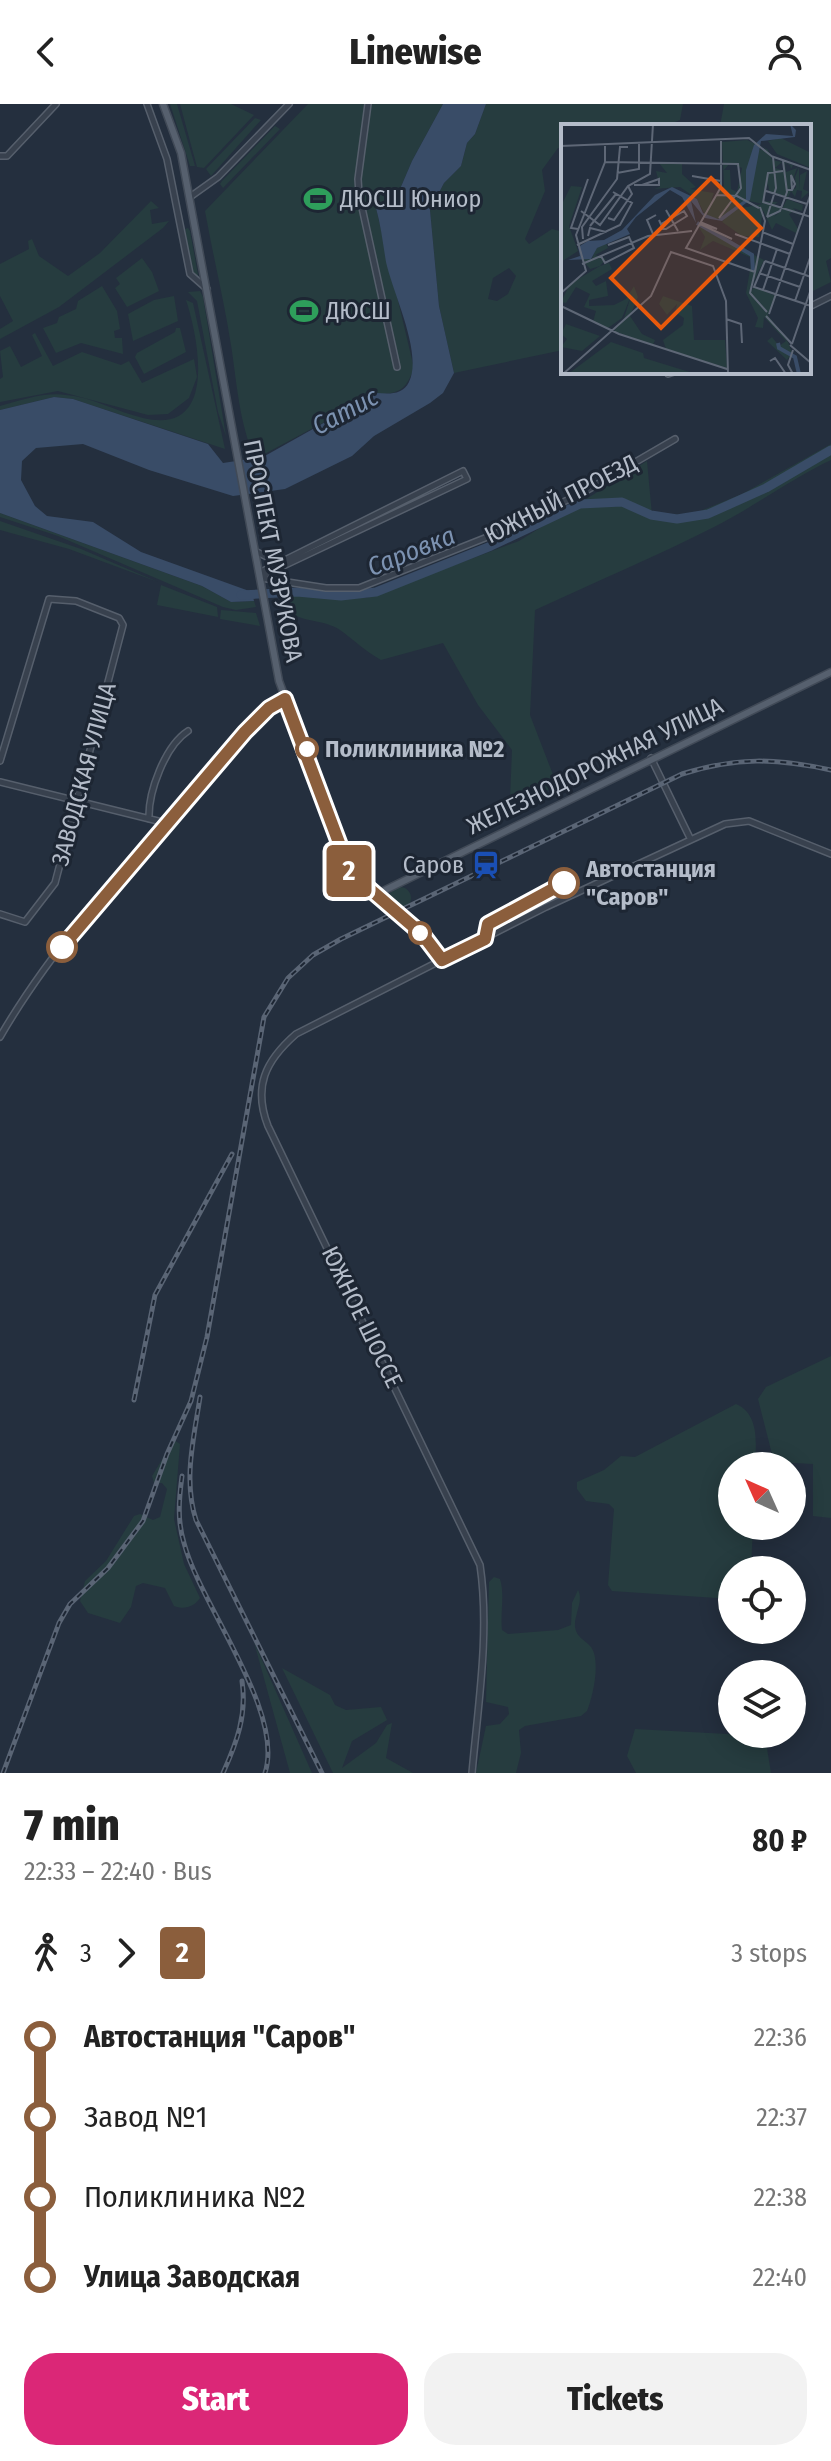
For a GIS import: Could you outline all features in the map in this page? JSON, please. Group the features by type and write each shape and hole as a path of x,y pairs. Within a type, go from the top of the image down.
{"main road":[{"name":"ПРОСПЕКТ МУЗРУКОВА","path":"163,104 181,153 236,456 285,699 305,743 347,865 375,895"},
{"name":"ЖЕЛЕЗНОДОРОЖНАЯ УЛИЦА","path":"375,895 831,672"}],"street":[{"path":"0,156 7,156 56,104"},
{"path":"147,104 167,159 190,274 207,289"},
{"path":"190,197 218,177 289,104"},
{"path":"368,104 359,194 397,367"},
{"path":"811,306 831,296"},
{"name":"ЮЖНЫЙ ПРОЕЗД","path":"260,578 326,588 359,588 505,530 584,492 675,439"},
{"path":"463,471 467,479 260,578 283,559 463,471"},
{"path":"255,551 271,559 283,559"},
{"name":"ЗАВОДСКАЯ УЛИЦА","path":"0,761 49,599 76,601 119,618 123,625 55,883 25,922 0,914"},
{"path":"0,1037 34,980 166,823 261,716 285,699"},
{"path":"149,819 149,808 166,757 178,739 188,731"},
{"path":"651,758 690,838"},
{"path":"0,782 166,823"},
{"name":"ЮЖНОЕ ШОССЕ","path":"472,1773 480,1692 483,1585 480,1565 268,1126 259,1085 273,1058 296,1034 690,838 725,824 749,821 831,854"},
{"name":"ПРОСПЕКТ МУЗРУКОВА","path":"375,895 423,935 442,960"}],"green space":[{"path":"170,104 177,104 195,166 190,166"},
{"path":"180,104 231,104 254,115 204,168 197,167"},
{"path":"308,104 443,104 412,161 391,210 376,208 414,368 401,389 377,394 255,459 242,417 205,211"},
{"path":"486,104 683,104 680,120 670,124 561,124 561,149 558,148 542,170 545,191 525,239 529,244 552,229 561,231 561,350 454,373 439,306 430,210 444,183 461,166 467,143 475,134","holes":["509,268 516,276 508,294 497,301 488,299 493,278"]},
{"path":"724,104 831,104 831,258 826,261 831,282 811,292 811,124 720,124"},
{"path":"255,118 261,120 211,176 206,169"},
{"path":"275,126 280,129 223,188 220,184 222,181"},
{"path":"151,201 159,208 150,210 152,224 169,221 163,228 59,307 0,339 0,329 13,321 0,296 0,264 29,249 28,241 32,239 39,256 68,276 100,253"},
{"path":"188,228 199,280 193,275 185,229"},
{"path":"142,258 152,272 159,291 127,307 115,288 120,284 116,278"},
{"path":"102,286 117,311 120,329 114,331 115,338 122,338 123,354 81,343 56,353 43,328 57,323 59,317 76,309 78,301"},
{"path":"200,291 226,436 218,412 197,301 188,292"},
{"path":"174,296 178,321 133,341 128,314 154,300"},
{"path":"186,300 193,303 225,449 73,399 54,397 0,410 0,406 25,399 58,394 76,396 143,418 167,420 183,413 193,399 198,381 195,338"},
{"path":"176,328 180,328 186,352 144,374 135,357 137,353 175,332"},
{"path":"35,333 53,366 82,352 121,365 129,361 142,383 194,359 197,377 189,398 168,414 148,415 58,391 0,402 0,379 3,377 0,351 10,346 21,367 42,356 32,335"},
{"path":"831,444 831,460 729,519 535,610 530,715 557,785 523,804 510,799 512,750 478,705 443,643 381,660 340,630 286,610 285,601 289,593 366,598 519,541 647,461 652,515 693,514 742,494"},
{"path":"0,513 202,586 231,602 254,601 256,607 236,610 223,607 58,536 0,517"},
{"path":"0,521 81,549 158,582 69,549 0,530"},
{"path":"161,585 217,607 218,617 157,605"},
{"path":"221,610 256,613 260,626 220,619"},
{"path":"400,887 408,890 411,898 408,906 400,909 392,906 389,898 392,890"},
{"path":"831,1356 831,1518 813,1516 813,1464 806,1464 806,1452 771,1452 758,1399 766,1387"},
{"path":"736,1404 749,1415 755,1431 756,1452 718,1452 718,1540 752,1540 752,1556 718,1556 718,1598 612,1591 608,1585 614,1509 609,1504 586,1501 577,1489 577,1482 604,1470 621,1456 635,1457"},
{"path":"174,1440 180,1444 174,1519 184,1564 200,1598 192,1606 174,1606 165,1588 143,1583 136,1586 131,1607 120,1623 88,1613 80,1601 85,1581 106,1561 134,1516 140,1514 153,1520 160,1517 167,1489 162,1483 154,1483 152,1476"},
{"path":"494,1577 500,1579 502,1630 508,1634 558,1630 571,1625 572,1603 578,1590 580,1599 575,1627 594,1653 596,1669 587,1711 581,1716 525,1726 519,1730 521,1753 516,1773 476,1773 486,1726 500,1724 509,1714 508,1707 486,1702 489,1582"},
{"path":"254,1642 312,1773 290,1773"},
{"path":"282,1668 330,1695 335,1705 346,1710 381,1707 387,1720 352,1741 342,1768 376,1743 387,1725 392,1723 386,1758 413,1773 333,1773"},
{"path":"635,1729 718,1733 718,1748 767,1748 771,1773 636,1773 627,1756"}],"water":[{"name":"Сатис","path":"443,104 486,104 475,134 467,143 461,166 444,183 430,210 439,306 454,373 443,393 374,436 352,456 285,489 233,496 149,470 83,444 36,448 22,461 21,480 35,506 47,516 93,522 141,552 252,592 254,601 231,602 202,586 0,513 0,410 54,397 73,399 208,444 223,463 263,457 377,393 403,389 409,382 412,370 410,340 386,262 376,208 391,210 412,161"}],"waterway":[{"name":"Саровка","path":"241,595 297,592 341,596 376,592 491,546 580,504 622,502 651,515 677,519 708,514 766,488 831,450"}],"railway":[{"path":"3,1773 59,1623 70,1604 108,1568 143,1521 167,1454 191,1401 207,1337 264,1017 288,978 313,955 341,939 682,774 702,768 756,761 831,770"},
{"path":"134,1400 155,1295 232,1154"},
{"path":"200,1397 190,1474 196,1520 322,1773"},
{"path":"182,1476 179,1510 184,1543 206,1596 252,1689 263,1720 268,1748 265,1773"},
{"path":"223,1773 240,1728 242,1681"}],"bus line":[{"name":"2","path":"62,947 245,732 269,708 285,699 305,743 350,872 423,935 442,960 485,939 488,924 564,883"}],"place":[{"name":"ДЮСШ Юниор","path":"318,199"},
{"name":"ДЮСШ","path":"304,311"},
{"name":"Поликлиника №2","path":"307,749"},
{"name":"Саров","path":"486,865"},
{"name":"Автостанция \"Саров\"","path":"564,883"}]}
